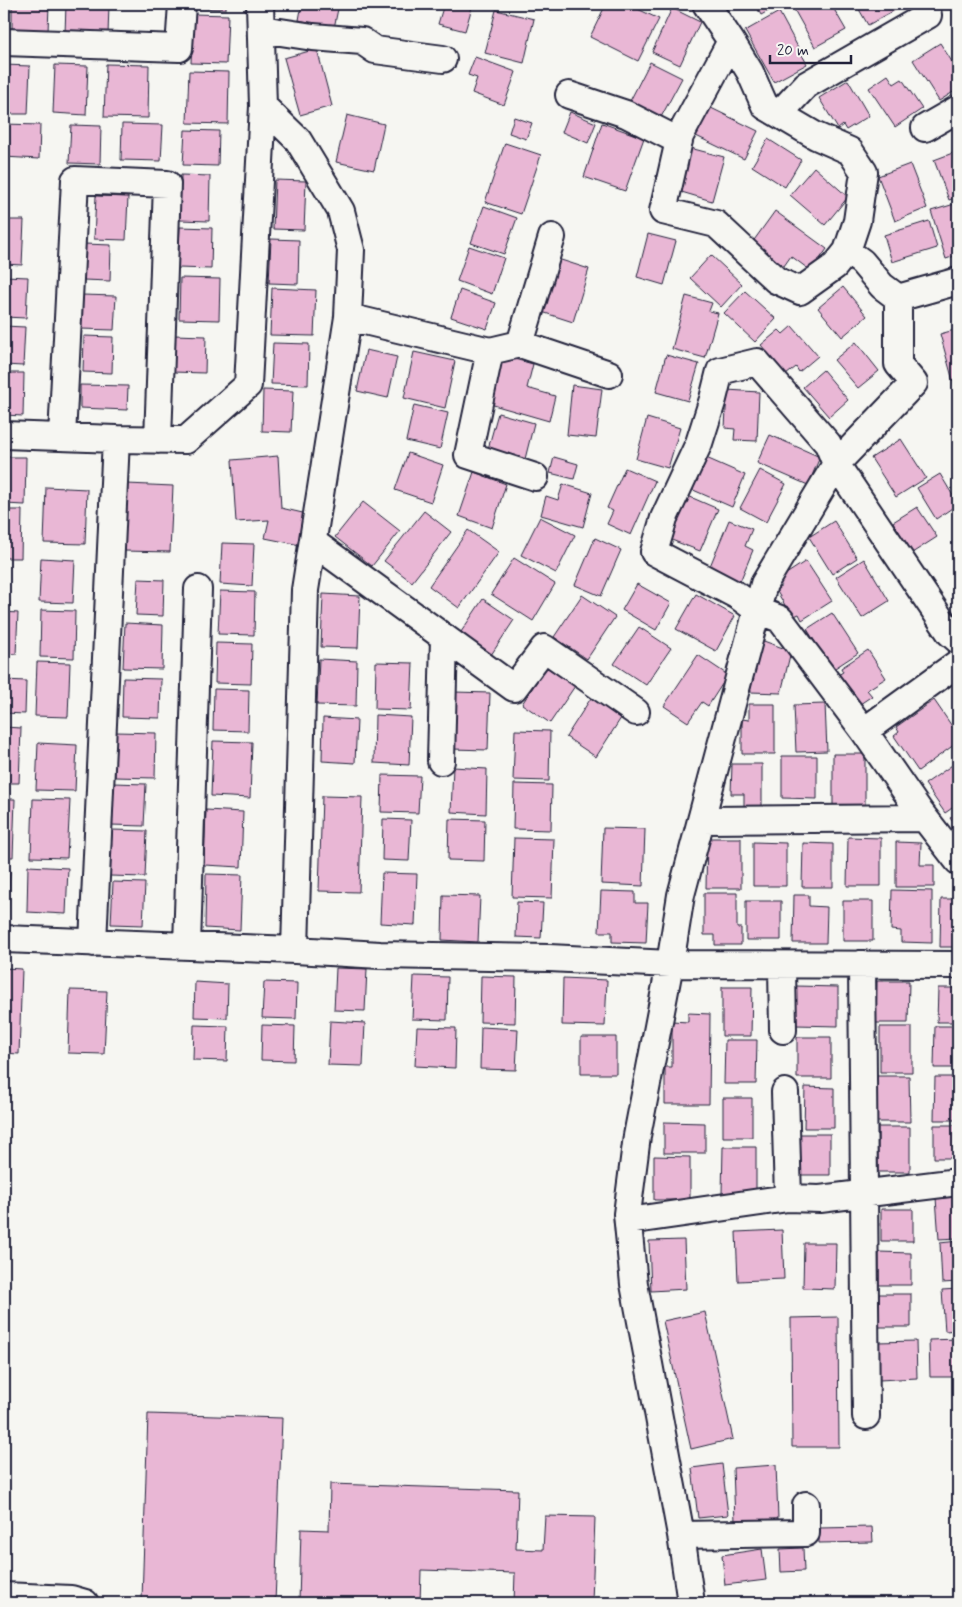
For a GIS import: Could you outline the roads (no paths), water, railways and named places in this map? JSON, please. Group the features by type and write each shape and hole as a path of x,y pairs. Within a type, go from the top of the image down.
{"street":[{"path":"4,42 179,48 182,4"},
{"path":"706,4 731,41 750,72 765,106 816,136 850,151 864,172 857,222 846,251 835,266 800,292 776,280 716,224 663,211 680,136 731,41"},
{"path":"779,114 806,85 928,15"},
{"path":"4,434 186,440 248,385 263,106 260,16 313,37 362,42 375,50 443,59"},
{"path":"569,96 626,114 679,141"},
{"path":"263,106 298,140 341,211 350,250 348,317 305,590 295,950"},
{"path":"925,128 958,108"},
{"path":"62,437 75,180 167,184 158,440"},
{"path":"520,344 552,237"},
{"path":"846,251 862,262 882,286 898,298"},
{"path":"898,298 958,281"},
{"path":"691,1603 681,1535 634,1284 627,1214 637,1136 670,964 681,895 764,584 836,464 914,383 898,364 898,298"},
{"path":"348,317 490,351 520,344 609,374"},
{"path":"490,351 468,455 535,477"},
{"path":"958,640 950,633 906,570 836,464 828,444 757,362 720,372 698,443 664,518 654,552 738,596 757,610 780,619 864,731 924,818 958,861"},
{"path":"93,943 116,439"},
{"path":"313,542 514,688 544,648 636,712"},
{"path":"187,946 198,589"},
{"path":"440,761 444,637"},
{"path":"864,731 958,663"},
{"path":"702,820 924,818"},
{"path":"4,939 380,955 549,958 670,964 958,965"},
{"path":"862,964 866,1416"},
{"path":"782,965 783,1030"},
{"path":"785,1092 788,1198"},
{"path":"628,1221 788,1198 820,1199 864,1192 958,1182"},
{"path":"681,1535 806,1533 806,1505"},
{"path":"4,1596 71,1600 85,1603"}]}
